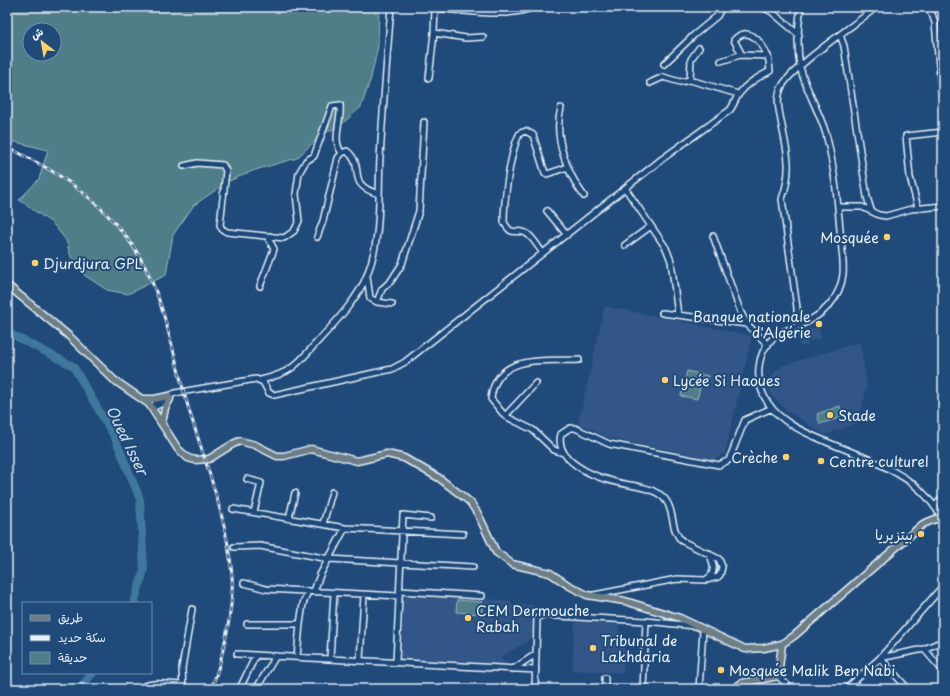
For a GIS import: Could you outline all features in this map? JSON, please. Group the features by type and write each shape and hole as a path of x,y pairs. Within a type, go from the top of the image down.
{"main road":[{"path":"7,285 69,336 114,380 142,398 152,408 178,450 188,458 195,460 209,459 233,444 240,442 255,445 277,456 291,455 312,448 357,461 387,454 404,458 438,478 470,502 478,514 496,552 508,562 550,573 568,585 592,596 651,608 680,618 702,630 746,649 764,648 782,644 808,624 923,524 942,516"},
{"path":"142,398 154,399 169,397 162,423"},
{"path":"733,689 742,683 778,676 782,644"}],"street":[{"path":"152,408 161,406 169,397 179,392 254,379 261,380 283,374 292,368 342,316 367,276 379,230 378,194 382,114 391,7"},
{"path":"429,78 435,7 486,14 520,11 532,7"},
{"path":"664,64 694,35 717,16 722,7"},
{"path":"762,7 772,12 799,35"},
{"path":"801,7 798,23 800,67 826,133 838,207 843,272 839,291 831,304 821,314 797,327 777,335 768,345 759,364 758,376 762,390 772,408 796,428 871,460 914,484 935,506 942,516"},
{"path":"797,327 797,308 782,199 788,182 789,163 778,107 779,96 783,84 800,67 873,8 879,7"},
{"path":"926,7 932,14 935,23 943,109"},
{"path":"434,33 466,38 482,37"},
{"path":"261,380 267,392 274,395 392,369 405,362 662,159 730,110 735,104 738,94 758,77 770,71 768,56 756,39 746,33 740,34 734,40 742,55"},
{"path":"840,35 844,46 866,191 871,210"},
{"path":"690,80 691,59 699,48"},
{"path":"721,61 742,55 768,56"},
{"path":"650,83 663,77 680,82 690,80 738,94"},
{"path":"184,166 198,163 223,165 226,171 220,225 222,229 227,232 284,238 294,231 299,221 296,194 299,173 306,161 314,156 332,106 337,104 340,105 337,139 338,149 342,153"},
{"path":"561,108 559,129 568,167 573,180 584,196"},
{"path":"377,302 382,289 391,281 402,264 419,211 424,122"},
{"path":"544,253 527,234 523,232 512,232 504,222 512,160 516,142 520,133 526,131 533,135 545,173 547,174 568,167"},
{"path":"918,208 910,177 906,136 943,132"},
{"path":"317,237 323,221 338,158 342,153 347,152 352,156 360,185 365,190 378,194"},
{"path":"625,188 666,248 671,261 678,315"},
{"path":"838,207 862,207 879,215 886,216 918,208 943,206"},
{"path":"547,211 567,235"},
{"path":"625,245 651,226"},
{"path":"260,286 274,249 269,240 270,236"},
{"path":"713,236 729,284 741,313 747,324 768,345"},
{"path":"367,276 370,298 377,302 392,304"},
{"path":"662,313 747,324"},
{"path":"579,360 528,361 513,366 501,375 492,390 491,399 505,416 533,430 554,450 563,453 575,464 610,481 647,488 658,493 669,504 678,537 682,541 719,560 722,567 718,577 706,580 677,579 592,596"},
{"path":"505,416 536,383"},
{"path":"563,453 559,440 561,434 570,428 575,428 609,444 719,465 724,464 729,460 745,420 772,408"},
{"path":"247,480 261,483 254,512"},
{"path":"323,524 332,492"},
{"path":"289,518 295,493"},
{"path":"935,506 943,497"},
{"path":"234,509 345,528 463,534"},
{"path":"396,662 403,515 431,518"},
{"path":"314,591 320,575 345,528"},
{"path":"234,547 260,546 329,560 473,567"},
{"path":"706,580 713,573 714,565 709,554"},
{"path":"244,582 266,589 364,595 399,593 482,596"},
{"path":"846,689 880,658 943,586"},
{"path":"297,657 303,604 308,591"},
{"path":"330,658 334,593"},
{"path":"360,660 364,595"},
{"path":"138,689 144,685 155,683 182,687 182,668 192,609"},
{"path":"535,689 537,619 541,615 646,621 695,626"},
{"path":"643,689 646,621"},
{"path":"247,624 300,624"},
{"path":"699,689 702,630"},
{"path":"880,658 924,649 943,641"},
{"path":"924,649 943,671"},
{"path":"237,654 536,670"},
{"path":"513,669 536,654"},
{"path":"241,686 256,655"},
{"path":"256,689 276,656"},
{"path":"880,658 908,689"},
{"path":"778,676 791,689"},
{"path":"605,678 605,689"}],"shaded area":[{"name":"Lycée Si Haoues","path":"605,306 752,336 725,453 715,460 605,437 592,429 581,426 578,423"},
{"path":"819,328 821,339 807,341 808,345 801,347 795,335 805,330"},
{"path":"860,342 867,385 859,422 825,435 789,412 772,396 767,386 775,371 784,365"},
{"name":"CEM Dermouche Rabah","path":"404,594 511,601 512,605 533,605 533,631 529,637 530,640 501,657 506,665 401,659"},
{"path":"575,622 619,624 619,632 622,632 622,646 625,646 623,673 572,670"}],"green space":[{"path":"7,7 379,7 378,46 371,78 361,107 342,124 320,136 297,158 255,170 229,181 194,205 173,235 166,275 128,294 107,290 84,275 71,257 66,240 52,223 19,200 39,179 48,150 7,140"},
{"path":"687,371 708,376 706,385 701,384 697,399 681,396"},
{"name":"Stade","path":"840,406 843,417 820,424 817,414"},
{"path":"457,600 482,602 482,614 456,612"}],"waterway":[{"name":"Oued Isser","path":"7,332 73,366 115,438 140,499 144,570 134,602"},
{"name":"Oued Isser","path":"79,689 92,674"}],"railway":[{"path":"7,147 40,164 71,183 98,206 124,234 137,253 148,272 157,293 187,403 220,510 229,553 232,588 227,633 220,663 211,689"}],"place":[{"name":"Mosquée","path":"887,237"},
{"name":"Djurdjura GPL","path":"35,263"},
{"name":"Banque nationale d'Algérie","path":"819,324"},
{"name":"Lycée Si Haoues","path":"665,380"},
{"name":"Stade","path":"830,415"},
{"name":"Crèche","path":"786,457"},
{"name":"Centre culturel","path":"821,461"},
{"name":"بيتزيريا","path":"921,534"},
{"name":"CEM Dermouche Rabah","path":"468,618"},
{"name":"Tribunal de Lakhdaria","path":"593,648"},
{"name":"Mosquée Malik Ben Nabi","path":"721,670"}]}
